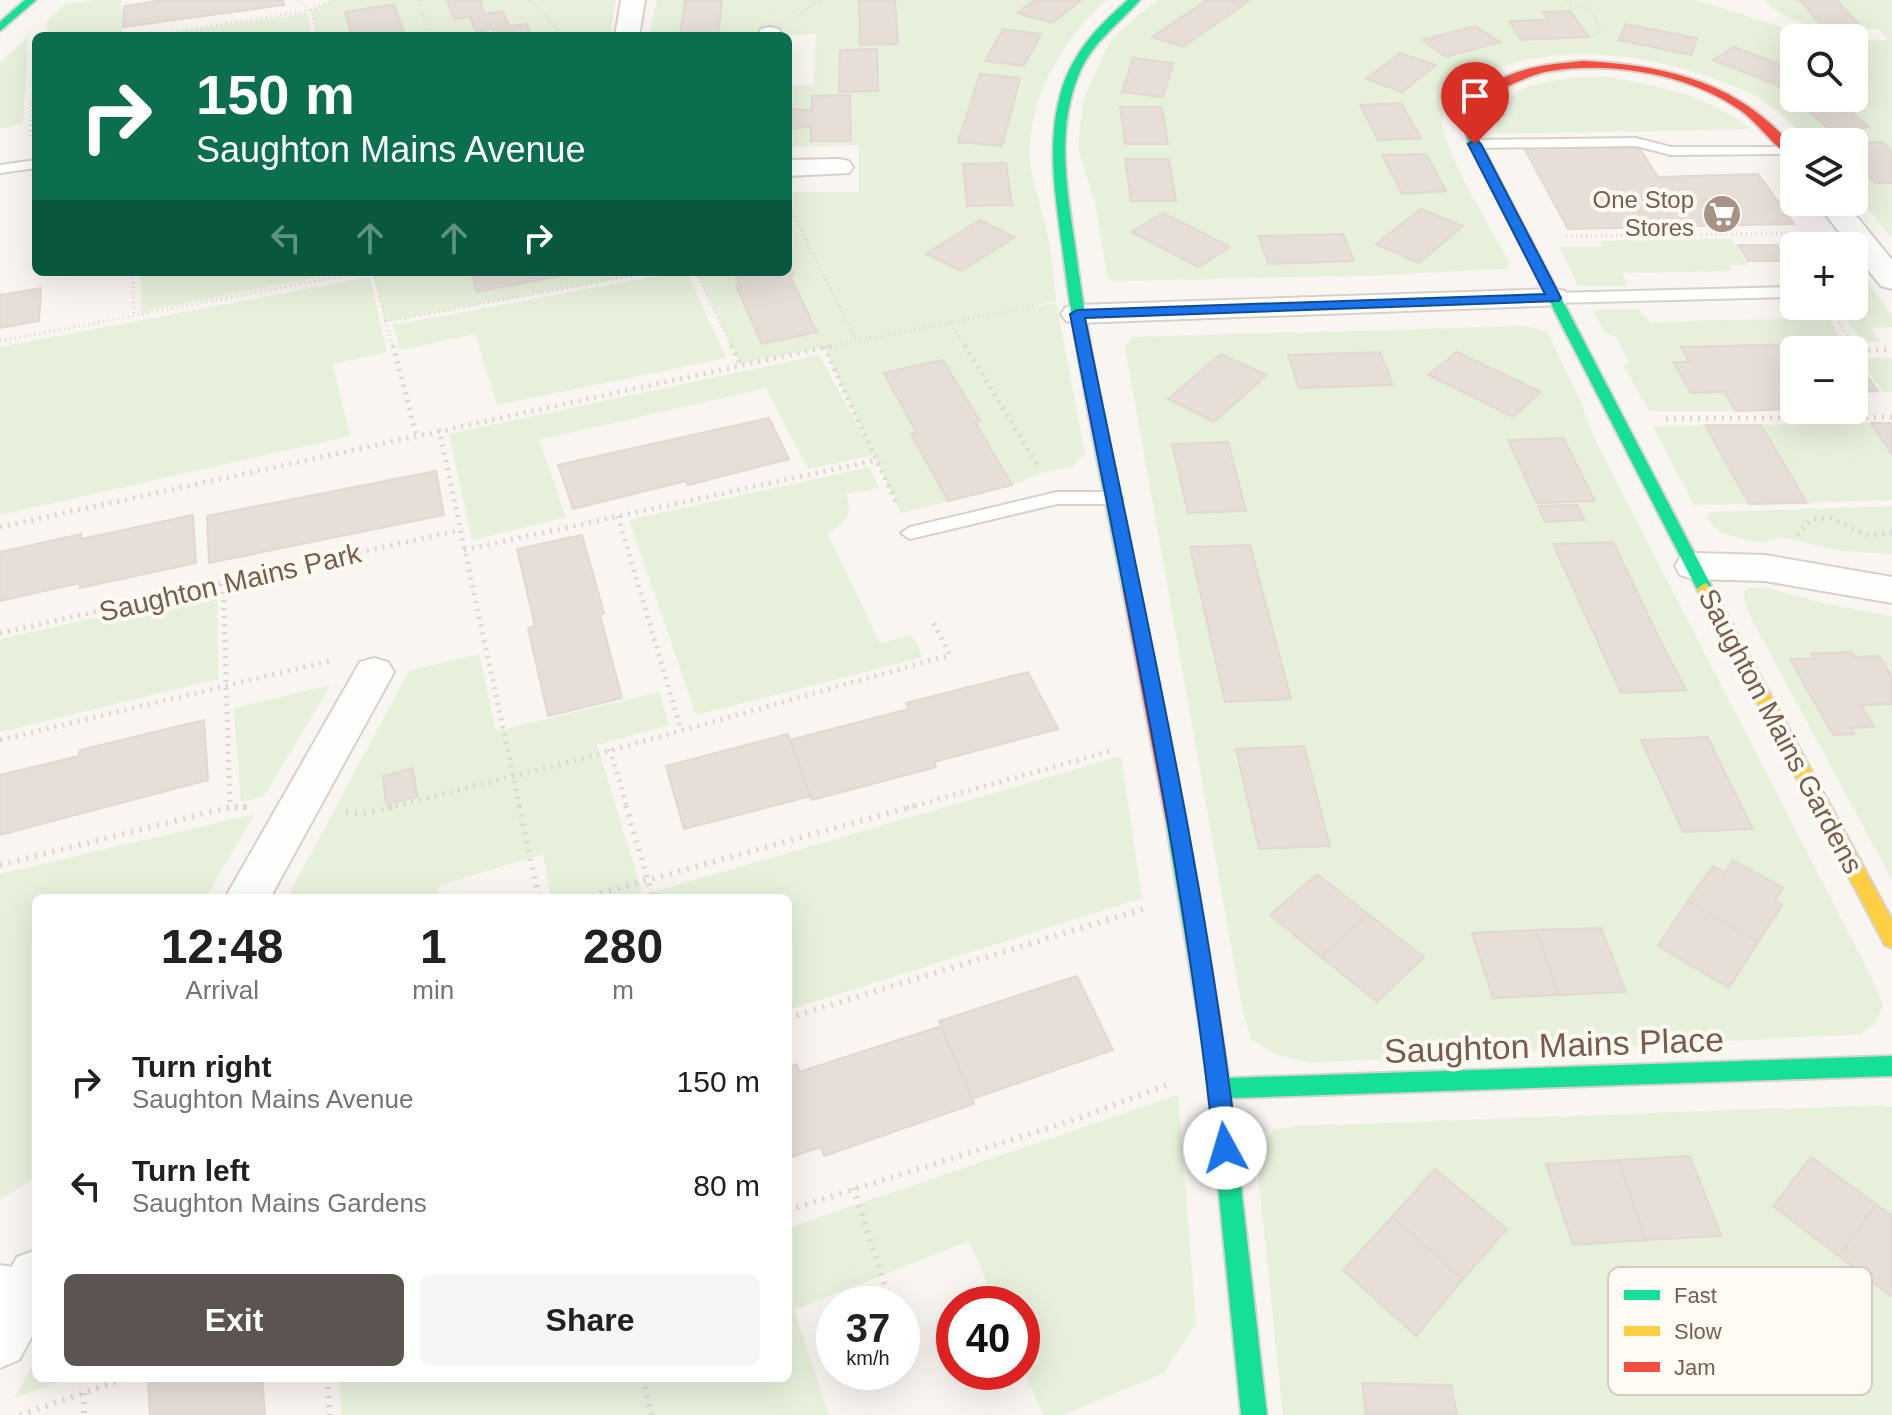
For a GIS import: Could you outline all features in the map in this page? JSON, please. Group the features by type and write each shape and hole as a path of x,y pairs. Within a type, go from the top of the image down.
{"street":[{"path":"0,28 31,0"},
{"path":"628,32 633,0"},
{"path":"1135,0 1098,31 1081,56 1067,90 1056,149 1077,314 1161,737 1217,1066 1254,1415"},
{"name":"Saughton Mains Gardens","path":"1780,141 1753,114 1730,100 1670,78 1608,66 1538,69 1494,86 1477,101 1468,115 1468,129 1475,144 1525,236 1554,298 1892,939"},
{"path":"792,168 839,167"},
{"path":"1841,216 1854,232"},
{"path":"1868,250 1892,280"},
{"path":"1077,314 1554,298"},
{"name":"Saughton Mains Gardens","path":"1693,566 1765,568 1892,590"},
{"path":"249,894 358,665"},
{"name":"Saughton Mains Place","path":"1219,1088 1892,1066"},
{"path":"0,1341 23,1279"}],"lane":[{"path":"1475,144 1636,142 1671,151 1780,153"},
{"path":"0,169 32,164"},
{"path":"1554,298 1780,292"},
{"path":"910,533 1057,498 1114,498"}],"path":[{"path":"298,0 311,10 316,32"},
{"path":"176,32 311,10 334,0"},
{"path":"418,0 429,32"},
{"path":"531,0 560,32"},
{"path":"1566,0 1594,13 1608,66"},
{"path":"792,211 856,341"},
{"path":"1525,236 1780,234"},
{"path":"133,276 134,316"},
{"path":"0,341 343,276"},
{"path":"374,276 416,433"},
{"path":"385,322 631,276"},
{"path":"698,276 740,364"},
{"path":"0,527 740,364 1056,303 1056,285 1074,282"},
{"path":"1837,320 1858,351 1892,349"},
{"path":"951,323 1057,498"},
{"path":"824,347 910,533"},
{"path":"1617,420 1892,417"},
{"path":"439,429 538,894"},
{"path":"464,550 876,460"},
{"path":"618,516 681,730"},
{"name":"Saughton Mains Park","path":"0,633 460,530"},
{"path":"223,584 230,807"},
{"path":"652,894 610,749 950,655 931,618"},
{"path":"0,740 224,686 358,665"},
{"path":"597,894 1161,737"},
{"path":"792,1017 1190,895"},
{"path":"792,1209 1068,1122 1217,1066"},
{"path":"853,1188 885,1286"},
{"path":"20,1415 116,1382"},
{"path":"327,1382 330,1415"},
{"path":"644,1382 651,1415"},
{"path":"84,1393 84,1415"}],"green space":[{"path":"121,0 123,32 47,32 47,21 65,4"},
{"path":"334,0 616,0 611,32 316,32 311,10"},
{"path":"657,0 1107,0 1063,50 1042,90 1031,134 1031,171 1048,236 1056,301 999,313 1056,303 1085,453 1074,466 901,513 874,455 808,469 766,388 539,440 566,517 472,540 449,434 819,355 870,447 824,347 740,364 698,276 792,276 792,192 859,192 859,145 792,147 792,86 814,85 816,34 650,32"},
{"path":"1159,0 1696,0 1780,27 1780,112 1868,112 1868,40 1888,40 1879,29 1868,29 1868,24 1803,23 1789,18 1764,0 1892,0 1892,238 1868,210 1868,128 1795,128 1765,102 1717,79 1650,61 1581,54 1513,63 1481,75 1460,88 1445,108 1443,125 1452,155 1509,262 1506,269 1359,276 1114,281 1107,277 1096,207 1078,148 1083,100 1110,41"},
{"path":"308,13 311,32 178,32"},
{"path":"28,37 23,124 0,128 0,63"},
{"path":"1607,77 1646,84 1701,100 1751,129 1497,134 1498,116 1505,102 1518,92 1553,81"},
{"path":"1732,239 1748,265 1729,265 1731,271 1622,273 1628,286 1578,286 1559,247 1602,247 1600,241"},
{"path":"140,276 325,276 141,312"},
{"path":"374,276 631,276 385,322"},
{"path":"658,276 689,276 726,358 497,405 475,334 400,350 393,325"},
{"path":"370,277 387,352 333,364 350,436 0,515 0,347"},
{"path":"1868,283 1892,316 1892,327 1872,328 1881,342 1868,343 1868,336 1858,336 1847,320 1868,320"},
{"path":"1637,309 1650,322 1830,320 1838,336 1780,336 1780,344 1681,347 1689,362 1674,362 1724,392 1736,411 1649,411 1624,367 1629,361 1615,336 1604,333 1593,310"},
{"path":"1528,326 1548,333 1596,442 1873,980 1883,1006 1875,1024 1861,1034 1311,1063 1277,1055 1251,1039 1243,1013 1125,347 1132,337"},
{"path":"1868,358 1892,358 1892,392 1882,392 1868,370"},
{"path":"1871,423 1892,455 1892,500 1807,503 1761,425 1868,424"},
{"path":"1705,425 1749,504 1694,505 1653,426"},
{"path":"869,467 879,488 846,494 848,514 828,535 880,643 912,635 923,657 696,715 629,520"},
{"path":"1892,506 1892,554 1841,551 1779,537 1761,543 1724,534 1706,517 1711,512"},
{"path":"1751,587 1892,616 1892,880 1751,618 1744,591"},
{"path":"217,591 218,679 0,732 0,639"},
{"path":"479,654 496,731 659,692 669,725 597,745 643,894 550,894 543,854 438,886 439,894 289,894 409,671"},
{"path":"331,685 264,796 241,802 234,708"},
{"path":"1121,756 1142,898 792,1009 792,894 646,894"},
{"path":"255,814 207,894 32,894 32,1180 0,1200 0,874"},
{"path":"1178,1095 1196,1324 1164,1373 1064,1415 1043,1415 1032,1390 1040,1390 1040,1286 988,1286 969,1241 855,1286 816,1286 816,1301 794,1310 816,1376 816,1390 821,1390 829,1415 342,1415 339,1382 792,1382 792,1227"},
{"path":"1892,1107 1892,1415 1283,1415 1257,1163 1273,1130 1295,1126"},
{"path":"32,1366 32,1382 61,1382 14,1398"}],"building":[{"path":"163,0 283,0 284,5 123,27 124,6"},
{"path":"447,0 480,0 485,14 503,11 509,26 527,24 530,32 494,32 493,29 476,32 470,17 454,19"},
{"path":"685,0 722,0 718,32 681,32"},
{"path":"859,0 895,0 898,44 860,45"},
{"path":"1035,0 1082,0 1052,23 1017,13"},
{"path":"1207,0 1250,0 1183,47 1152,37"},
{"path":"1796,0 1837,0 1858,24 1820,24 1801,1"},
{"path":"394,4 404,32 351,32 345,12"},
{"path":"1570,11 1589,37 1521,40 1509,21 1548,20 1543,12"},
{"path":"1626,24 1697,38 1691,55 1619,40"},
{"path":"1475,26 1500,42 1446,57 1422,40"},
{"path":"1003,29 1041,34 1024,66 985,61"},
{"path":"1734,47 1780,65 1780,85 1779,86 1713,60"},
{"path":"877,49 878,91 839,92 840,50"},
{"path":"1400,53 1436,65 1402,92 1366,79"},
{"path":"1133,58 1173,63 1163,97 1122,92"},
{"path":"980,74 1020,78 1002,146 958,142"},
{"path":"850,95 851,141 811,141 811,126 792,128 792,108 812,111 812,96"},
{"path":"1401,103 1421,138 1378,140 1360,105"},
{"path":"1120,107 1162,107 1168,144 1125,144"},
{"path":"1809,112 1851,112 1869,127 1860,128 1828,128"},
{"path":"1883,142 1892,152 1892,183 1875,183 1868,175 1868,143"},
{"path":"1638,146 1658,177 1758,174 1780,205 1780,216 1788,216 1794,224 1568,229 1524,148"},
{"path":"1426,154 1446,191 1402,194 1382,155"},
{"path":"1125,159 1169,159 1176,201 1131,201"},
{"path":"1006,163 1012,205 967,206 963,164"},
{"path":"1421,209 1463,226 1419,263 1376,244"},
{"path":"1163,213 1230,247 1198,267 1131,232"},
{"path":"980,220 1015,237 961,271 926,254"},
{"path":"1343,234 1354,261 1268,264 1259,236"},
{"path":"1738,245 1777,245 1780,249 1780,261 1748,261"},
{"path":"472,276 559,276 477,292"},
{"path":"736,276 790,276 817,332 762,344 736,286 740,285"},
{"path":"41,288 39,321 0,328 0,295"},
{"path":"1780,344 1780,409 1736,411 1724,392 1691,393 1673,362 1689,362 1681,347"},
{"path":"1380,352 1393,385 1299,388 1288,355"},
{"path":"1457,352 1541,392 1513,417 1428,375"},
{"path":"1221,354 1267,375 1214,422 1168,399"},
{"path":"943,360 980,421 975,422 1012,485 948,501 911,434 916,432 884,373"},
{"path":"1868,377 1878,391 1868,391"},
{"path":"769,418 789,459 688,485 686,481 573,509 558,465"},
{"path":"1871,423 1892,423 1892,455"},
{"path":"1705,425 1761,425 1807,503 1749,504"},
{"path":"1563,438 1595,501 1537,503 1508,440"},
{"path":"1228,442 1246,511 1188,513 1172,444"},
{"path":"436,471 444,515 209,563 207,516"},
{"path":"1577,505 1585,520 1545,522 1538,506"},
{"path":"193,515 196,563 80,588 80,583 0,601 0,552 81,534 81,539"},
{"path":"582,535 604,613 600,615 622,698 548,716 528,628 535,626 517,549"},
{"path":"1613,542 1686,690 1621,693 1553,544"},
{"path":"1250,545 1291,699 1225,702 1190,547"},
{"path":"1852,652 1855,657 1879,656 1892,677 1892,704 1861,705 1874,727 1851,728 1855,734 1833,735 1790,659 1815,659 1811,654"},
{"path":"1028,672 1058,729 934,762 936,767 812,800 790,740 909,709 906,703"},
{"path":"204,720 208,780 0,835 0,775 79,756 80,750"},
{"path":"788,734 811,796 684,829 666,766"},
{"path":"1708,737 1753,829 1683,832 1641,740"},
{"path":"1304,746 1330,846 1259,849 1236,749"},
{"path":"413,768 417,797 386,804 383,776"},
{"path":"1733,860 1783,888 1775,901 1782,905 1758,942 1688,901 1713,866 1725,873"},
{"path":"1317,874 1368,914 1321,957 1270,915"},
{"path":"1688,901 1758,942 1729,988 1658,946"},
{"path":"1368,914 1424,957 1377,1002 1321,957"},
{"path":"1601,928 1626,992 1559,995 1536,930"},
{"path":"1536,930 1559,995 1493,998 1472,933"},
{"path":"1077,976 1113,1050 972,1099 939,1021"},
{"path":"941,1026 974,1104 824,1156 821,1147 792,1157 792,1066 797,1064 799,1072"},
{"path":"1690,1156 1721,1236 1646,1240 1618,1160"},
{"path":"1811,1157 1876,1204 1839,1256 1773,1206"},
{"path":"1618,1160 1646,1240 1573,1245 1546,1164"},
{"path":"1435,1169 1507,1229 1463,1279 1392,1217"},
{"path":"1876,1204 1892,1216 1892,1297 1872,1282 1872,1267 1853,1267 1839,1256"},
{"path":"1392,1217 1463,1279 1416,1336 1343,1270"},
{"path":"148,1382 262,1382 265,1415 150,1415"},
{"path":"1362,1383 1451,1385 1457,1415 1366,1415"}],"traffic: fast":[{"path":"0,28 31,0"},
{"path":"1131,591 1082,334 1058,150 1062,111 1078,63 1103,29 1135,0"},
{"path":"1493,88 1472,112 1470,127 1475,144 1705,589"},
{"path":"1176,821 1217,1066 1254,1415"},
{"path":"1219,1088 1892,1066"}],"traffic: slow":[{"path":"1705,589 1892,939"}],"traffic: jam":[{"path":"1493,88 1519,75 1550,67 1618,66 1652,71 1715,91 1741,105 1780,140"},
{"path":"1131,591 1176,821"}],"place":[{"name":"One Stop Stores","path":"1722,214"}],"route":[{"path":"1225,1148 1217,1066 1190,895 1077,314 1554,298 1525,236 1475,144"}]}
